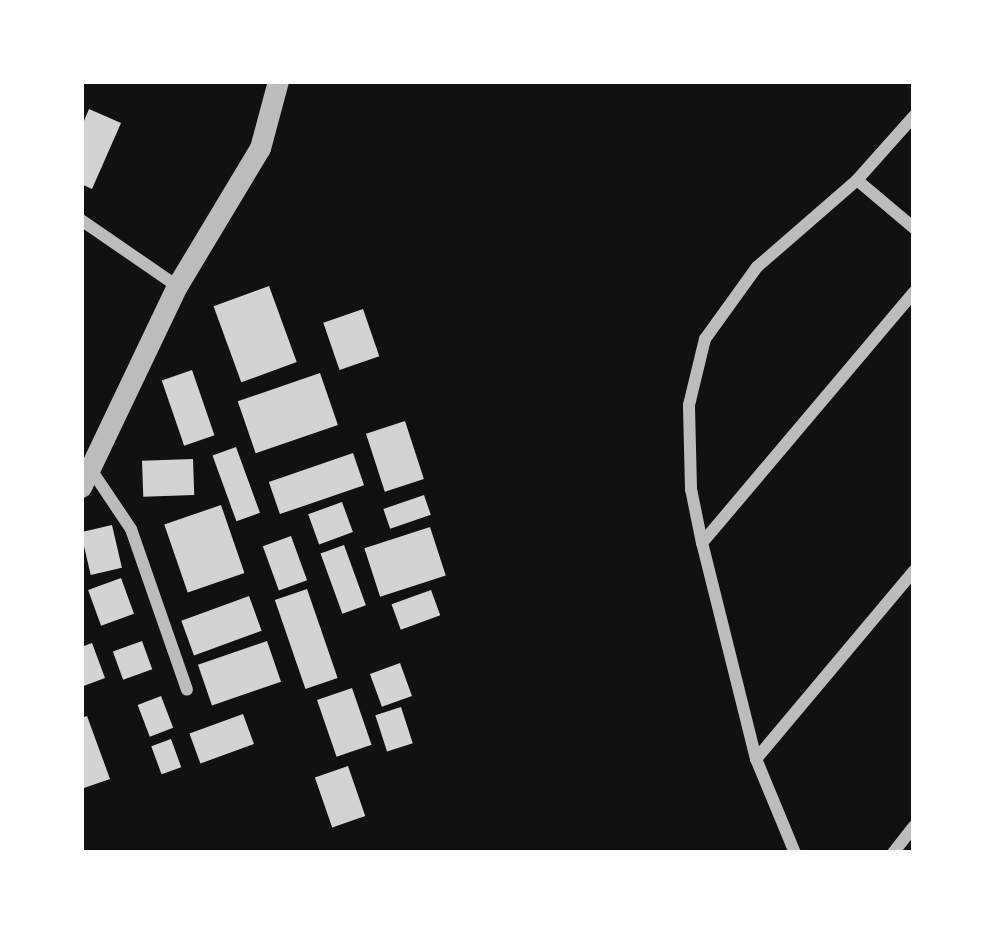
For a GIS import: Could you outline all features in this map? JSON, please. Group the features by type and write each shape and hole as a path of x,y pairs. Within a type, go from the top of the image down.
{"street":[{"path":"188,691 130,529 85,477 177,286 260,148 278,81"},
{"path":"795,853 756,759 702,543 691,489 689,405 705,339 757,267 857,180 914,116"},
{"path":"857,180 914,228"},
{"path":"81,220 177,286"},
{"path":"702,543 914,292"},
{"path":"756,759 914,571"},
{"path":"893,853 914,826"}],"building":[{"path":"89,109 121,123 92,189 81,184 81,128"},
{"path":"269,286 297,362 241,382 214,306"},
{"path":"363,309 379,356 340,370 323,323"},
{"path":"192,370 214,435 184,446 162,380"},
{"path":"320,373 338,425 256,453 238,401"},
{"path":"405,421 424,479 385,492 366,434"},
{"path":"236,447 260,513 236,521 213,456"},
{"path":"353,453 364,485 280,514 269,482"},
{"path":"193,459 194,495 143,497 142,461"},
{"path":"424,495 431,515 390,529 383,509"},
{"path":"342,502 353,532 319,544 308,514"},
{"path":"221,505 244,573 188,593 164,525"},
{"path":"112,525 122,568 91,575 81,532"},
{"path":"430,527 446,576 380,597 364,548"},
{"path":"291,536 307,580 279,590 263,546"},
{"path":"344,545 366,605 342,614 321,554"},
{"path":"121,578 134,614 101,626 88,590"},
{"path":"307,589 338,678 305,689 275,600"},
{"path":"431,590 440,615 401,630 392,604"},
{"path":"249,596 262,631 194,655 181,621"},
{"path":"142,641 152,669 123,680 113,652"},
{"path":"267,641 281,682 212,705 198,665"},
{"path":"92,643 105,678 81,687 81,647"},
{"path":"400,663 412,696 382,707 370,674"},
{"path":"352,688 372,745 337,757 317,700"},
{"path":"161,696 173,728 150,737 138,705"},
{"path":"401,707 413,743 387,751 375,715"},
{"path":"243,714 254,744 200,764 189,733"},
{"path":"87,716 110,779 81,789 81,718"},
{"path":"171,739 181,767 162,774 151,746"},
{"path":"348,766 365,816 332,828 315,777"}]}
